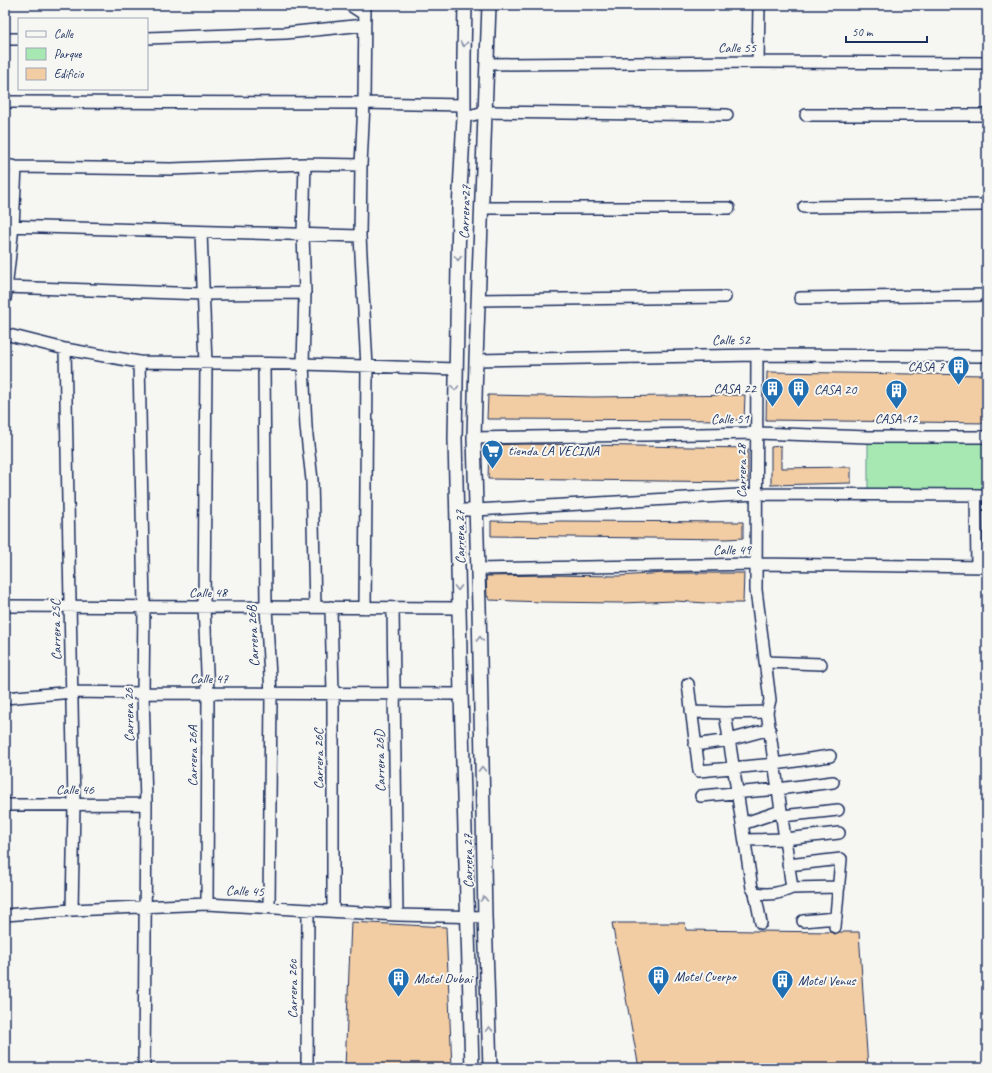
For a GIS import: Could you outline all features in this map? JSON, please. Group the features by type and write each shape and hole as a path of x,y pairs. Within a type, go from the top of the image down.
{"street":[{"path":"350,5 364,15"},
{"name":"Carrera 27","path":"465,5 456,369 456,510 472,1068"},
{"name":"Carrera 27","path":"489,5 474,438 490,1068"},
{"path":"758,62 759,5"},
{"path":"148,38 286,33 364,15"},
{"path":"364,15 364,103 360,236 367,367 365,608"},
{"path":"5,39 18,39"},
{"name":"Calle 55","path":"486,64 758,62 987,63"},
{"path":"5,102 364,103 485,112 727,115"},
{"path":"806,115 987,115"},
{"path":"5,299 11,166 171,169 305,164 361,165"},
{"path":"305,164 303,234 305,293 303,364 306,427 312,480 315,607"},
{"path":"804,208 987,206"},
{"path":"481,208 729,208"},
{"path":"9,226 360,236"},
{"name":"Carrera 26A","path":"201,232 206,364 204,607 208,693 207,904"},
{"path":"6,287 203,294 305,293"},
{"path":"800,298 987,295"},
{"path":"478,300 725,297"},
{"path":"5,334 65,349 139,362 303,364 456,369"},
{"name":"Carrera 25C","path":"65,349 73,692 74,804 72,910"},
{"name":"Calle 52","path":"476,360 757,355 987,356"},
{"name":"Carrera 28","path":"757,355 756,590 770,700 767,712 792,888"},
{"name":"Carrera 26","path":"139,362 144,607 143,694 146,804 144,1068"},
{"name":"Carrera 26B","path":"264,364 266,607 271,694 269,907"},
{"name":"Calle 51","path":"474,438 756,433 868,437 987,437"},
{"path":"456,510 756,494 982,496 982,567"},
{"name":"Calle 49","path":"477,569 756,564 982,567"},
{"name":"Calle 48","path":"5,606 459,608"},
{"name":"Carrera 26C","path":"332,607 332,911"},
{"name":"Carrera 26D","path":"393,608 397,915"},
{"path":"765,662 820,664"},
{"path":"688,684 699,771 775,764 830,756"},
{"name":"Calle 47","path":"5,698 73,692 143,694 461,694"},
{"path":"691,712 767,712"},
{"path":"725,713 752,888 755,893 760,923"},
{"path":"695,745 730,740 770,729"},
{"path":"701,796 833,782"},
{"name":"Calle 46","path":"5,805 146,804"},
{"path":"742,824 782,813 838,810"},
{"path":"745,840 785,839 839,832"},
{"path":"788,865 841,859 836,922 804,921"},
{"path":"755,893 765,895 782,893 792,888 838,887"},
{"name":"Calle 45","path":"5,915 72,910 207,904 397,915 485,917"},
{"name":"Carrera 26c","path":"306,1068 308,910"}],"green space":[{"path":"987,435 987,495 868,495 868,437"}],"building":[{"path":"767,372 987,375 987,423 766,420"},
{"path":"488,395 593,397 745,395 744,420 487,419"},
{"path":"525,444 748,448 748,482 488,479 489,445"},
{"path":"781,446 781,468 851,467 851,483 771,485 771,447"},
{"path":"491,521 743,522 743,538 491,536"},
{"path":"664,573 744,573 743,603 675,601 621,603 542,602 489,600 489,597 487,597 486,576 618,576"},
{"name":"Motel Dubai","path":"351,922 446,927 452,1068 345,1068"},
{"name":"Motel Venus","path":"612,923 685,923 686,930 830,932 835,934 839,932 859,932 868,1068 639,1068"}],"place":[{"name":"CASA 7","path":"959,386"},
{"name":"CASA 22","path":"772,408"},
{"name":"CASA 20","path":"798,408"},
{"name":"CASA 12","path":"896,410"},
{"name":"tienda LA VECINA","path":"493,470"},
{"name":"Motel Cuerpo","path":"658,996"},
{"name":"Motel Dubai","path":"398,998"},
{"name":"Motel Venus","path":"782,1000"}]}
